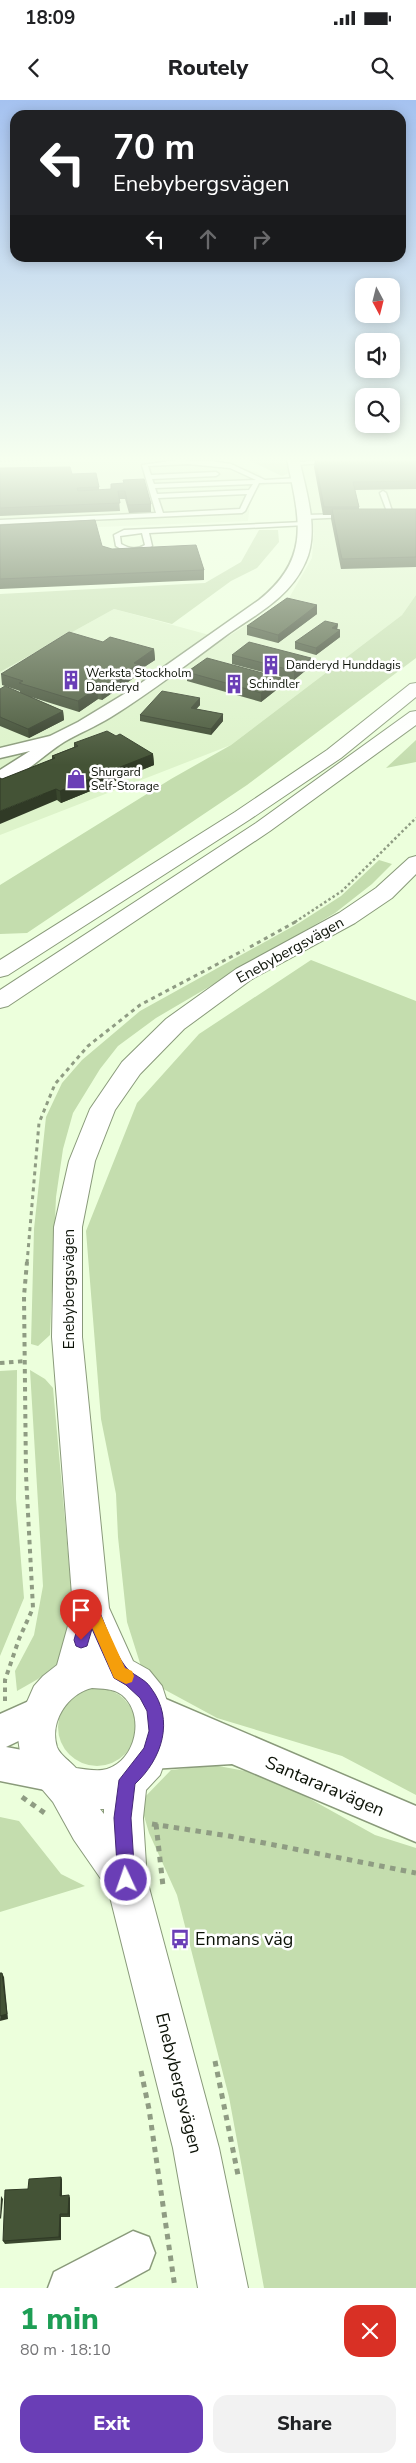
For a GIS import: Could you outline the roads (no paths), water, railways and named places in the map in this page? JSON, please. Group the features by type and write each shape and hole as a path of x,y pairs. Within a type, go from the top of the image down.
{"main road":[{"path":"0,970 242,816 334,754 416,688"},
{"path":"0,1001 259,830 354,764 416,716"},
{"name":"Enebybergsvägen","path":"72,1676 90,1608 67,1338 68,1227 82,1161 103,1109 131,1068 175,1024 244,974 347,918 384,893 416,862"},
{"name":"Enebybergsvägen","path":"90,1608 120,1673"},
{"name":"Enebybergsvägen","path":"145,1883 67,1792 45,1764 40,1752 36,1733 40,1713 50,1694 72,1676 93,1670 120,1673 131,1679 146,1693 154,1710 156,1731 139,1794 145,1883 223,2288"},
{"path":"67,1792 110,1788 139,1794"}],"street":[{"path":"0,753 58,738 84,727 160,676 279,589 294,574 298,561"},
{"path":"0,777 20,768 58,738"},
{"path":"0,772 20,768"},
{"name":"Santararavägen","path":"154,1710 233,1747 416,1824"},
{"path":"3,1731 40,1713"},
{"name":"Santararavägen","path":"139,1794 233,1747"},
{"path":"4,1764 67,1792"},
{"path":"70,2288 133,2253"}],"place":[{"name":"Danderyd Hunddagis","path":"271,665"},
{"name":"Werksta Stockholm Danderyd","path":"71,680"},
{"name":"Schindler","path":"234,684"},
{"name":"Shurgard Self-Storage","path":"76,779"},
{"name":"Enmans väg","path":"180,1939"}]}
